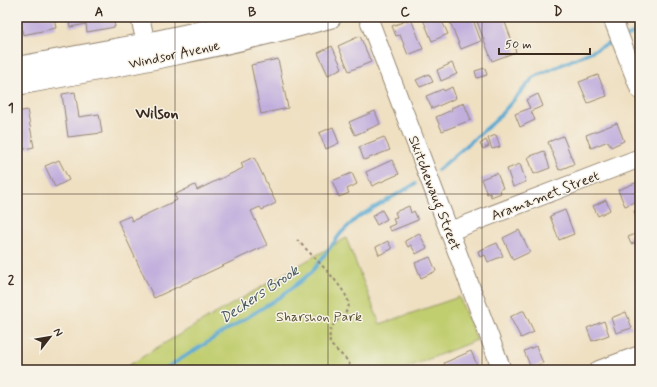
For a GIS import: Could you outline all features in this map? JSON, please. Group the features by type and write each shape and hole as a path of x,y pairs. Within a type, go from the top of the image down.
{"main road":[{"name":"Windsor Avenue","path":"17,84 148,52 271,17"},
{"name":"Windsor Avenue","path":"17,68 255,37 324,18"}],"street":[{"path":"140,17 148,52"},
{"name":"Skitchewaug Street","path":"368,17 502,370"},
{"path":"612,17 640,90"},
{"name":"Aramamet Street","path":"450,231 640,158"},
{"path":"599,370 640,355"}],"path":[{"path":"297,240 344,291 349,304 346,312 336,321 329,334 330,344 347,360 352,370 373,367"}],"green space":[{"name":"Sharshon Park","path":"346,238 380,324 459,297 477,340 401,370 122,370 158,347"}],"building":[{"path":"20,17 54,17 56,28 23,35"},
{"path":"68,17 113,17 115,27 87,32 86,24 70,27"},
{"path":"422,17 440,17 448,34 432,41"},
{"path":"448,17 472,17 481,41 461,49"},
{"path":"481,17 503,17 516,52 492,61 476,19"},
{"path":"411,19 423,49 408,55 400,35 396,36 392,26"},
{"path":"360,36 371,62 349,71 338,46"},
{"path":"332,46 342,68 328,75 318,53"},
{"path":"278,59 288,108 261,114 251,65"},
{"path":"452,63 457,74 441,81 437,70"},
{"path":"485,68 487,75 477,78 475,71"},
{"path":"429,74 433,82 420,87 416,80"},
{"path":"598,75 607,96 588,103 579,82"},
{"path":"452,87 456,98 432,109 426,96"},
{"path":"75,92 79,117 99,114 102,133 68,137 62,94"},
{"path":"538,94 543,106 531,111 535,120 520,127 515,114 530,108 526,100"},
{"path":"464,103 471,120 442,131 436,117 452,110 451,108"},
{"path":"27,110 34,147 20,150 17,132 17,112"},
{"path":"375,111 380,124 355,135 349,122"},
{"path":"617,123 624,141 611,147 608,141 591,148 586,135"},
{"path":"333,127 339,143 326,149 319,133"},
{"path":"496,135 500,147 492,149 488,138"},
{"path":"563,136 574,164 559,170 548,142"},
{"path":"384,137 390,150 364,160 359,147"},
{"path":"486,140 489,146 483,149 480,144"},
{"path":"544,151 550,168 534,174 528,157"},
{"path":"254,157 276,203 262,210 260,207 251,211 267,245 154,298 118,221 130,216 132,221 177,200 174,195 195,185 197,190 243,168 241,163"},
{"path":"59,160 69,180 55,187 45,166"},
{"path":"392,160 399,174 372,186 366,172"},
{"path":"520,164 526,182 513,187 507,169"},
{"path":"352,173 357,184 347,189 349,193 339,197 332,181"},
{"path":"497,173 503,188 500,189 501,193 491,197 490,193 487,194 481,179"},
{"path":"640,181 640,200 625,206 618,190"},
{"path":"606,200 610,210 598,216 593,206"},
{"path":"409,206 411,213 414,211 418,220 391,231 388,227 395,224 393,218 397,217 395,212"},
{"path":"640,209 640,227 634,211"},
{"path":"382,210 387,219 377,225 372,216"},
{"path":"565,210 574,234 559,240 550,216"},
{"path":"519,230 530,252 513,260 503,238"},
{"path":"419,233 427,248 416,254 411,245 408,247 405,241"},
{"path":"638,233 640,241 631,244 628,237"},
{"path":"388,241 392,249 379,255 376,247"},
{"path":"497,243 503,256 488,262 485,255 480,257 478,251"},
{"path":"430,257 436,271 421,278 415,263"},
{"path":"524,311 534,332 521,338 510,317"},
{"path":"626,312 632,328 616,333 611,318"},
{"path":"604,321 609,335 592,341 587,328"},
{"path":"536,346 543,363 531,368 524,351"},
{"path":"471,351 477,365 465,370 447,370 444,363"}],"waterway":[{"name":"Deckers Brook","path":"625,37 640,30"},
{"name":"Deckers Brook","path":"438,170 495,121 534,77 615,41"},
{"name":"Deckers Brook","path":"163,370 280,297 311,273 341,233 358,217 415,184"}],"district":[{"name":"Wilson","path":"157,112"}]}
